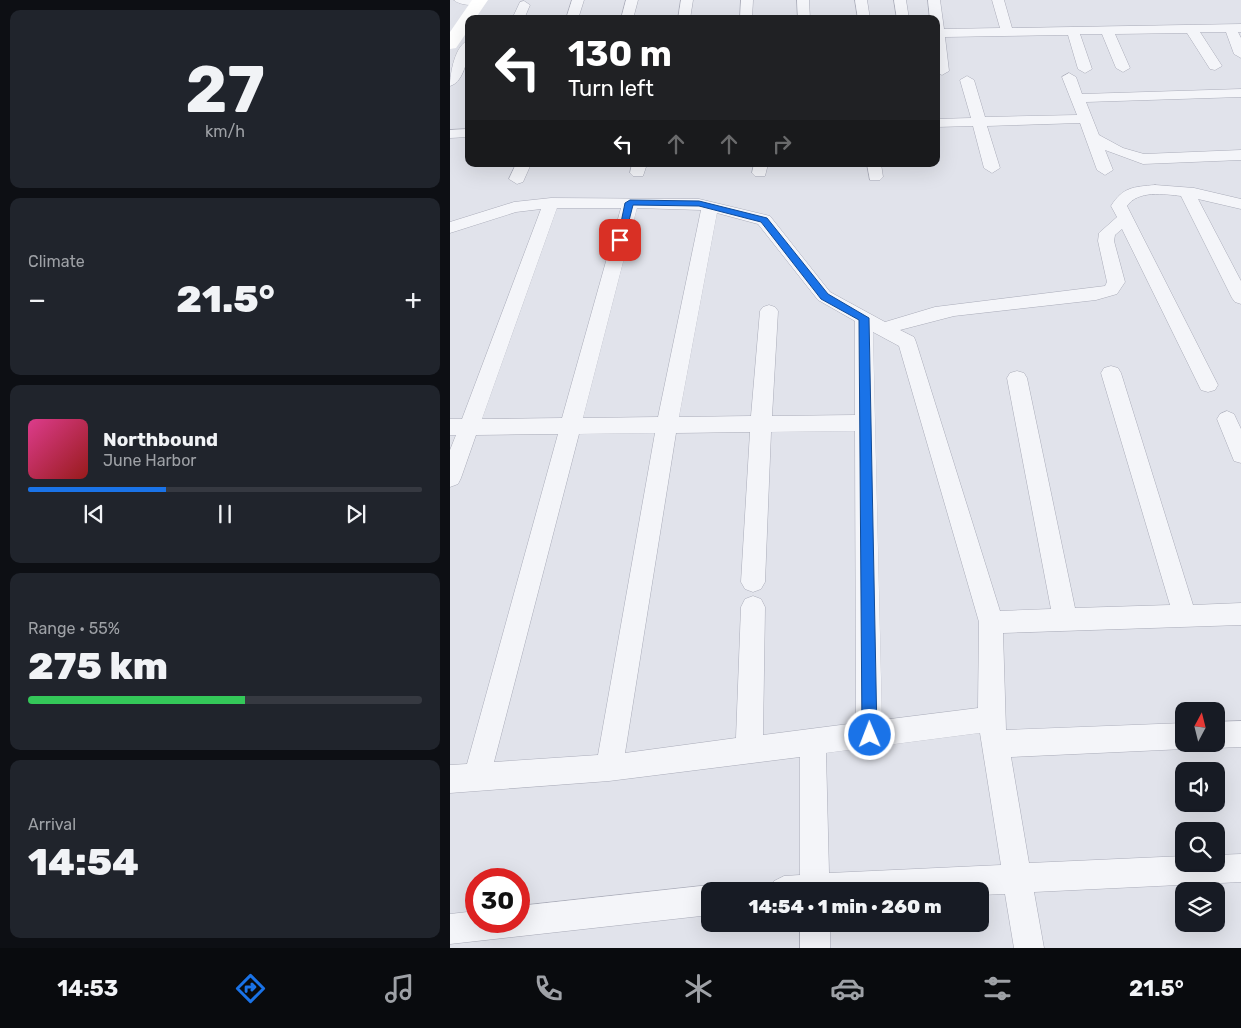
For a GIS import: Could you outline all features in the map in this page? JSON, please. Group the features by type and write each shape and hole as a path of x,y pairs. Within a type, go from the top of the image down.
{"street":[{"path":"460,0 480,0 472,15"},
{"path":"573,15 578,0"},
{"path":"628,15 632,0"},
{"path":"684,15 686,0"},
{"path":"746,15 747,0"},
{"path":"803,0 804,15"},
{"path":"861,0 863,15"},
{"path":"900,0 902,15"},
{"path":"934,0 935,15"},
{"path":"998,0 1006,32"},
{"path":"520,15 524,5"},
{"path":"450,82 457,42 465,27"},
{"path":"940,33 1236,28 1241,54"},
{"path":"1191,29 1214,66"},
{"path":"1107,30 1123,68"},
{"path":"1073,31 1085,69"},
{"path":"940,56 942,71"},
{"path":"1069,77 1105,170"},
{"path":"968,80 992,168"},
{"path":"1077,98 1241,93"},
{"path":"940,123 1086,119"},
{"path":"450,134 465,133"},
{"path":"1092,137 1124,154 1143,159 1241,155"},
{"path":"517,179 522,167"},
{"path":"1208,385 1119,206 1126,194 1150,189 1212,196 1241,204"},
{"path":"1187,192 1241,298"},
{"path":"450,478 459,427 552,203"},
{"path":"452,230 514,207 552,203 699,204 764,220 824,296 907,342 991,622 993,732 1029,948"},
{"path":"477,776 630,203"},
{"path":"609,768 667,425 710,207"},
{"path":"873,323 934,313 1096,294 1111,290 1116,282 1106,241 1107,232 1125,219"},
{"path":"753,582 760,424 769,311"},
{"path":"870,735 865,423 873,323"},
{"path":"1111,373 1185,616"},
{"path":"1017,378 1065,620"},
{"path":"1227,419 1241,455"},
{"path":"459,427 865,423"},
{"path":"749,751 753,608"},
{"path":"991,622 1241,614"},
{"path":"450,779 609,768 870,735 993,732 1175,736"},
{"path":"1225,735 1241,734"},
{"path":"813,742 815,882"},
{"path":"944,882 1241,868"},
{"path":"530,920 701,901"},
{"path":"450,929 465,927"},
{"path":"815,932 815,948"}],"route":[{"path":"620,240 630,203 699,204 764,220 824,296 864,318 870,735"}]}
